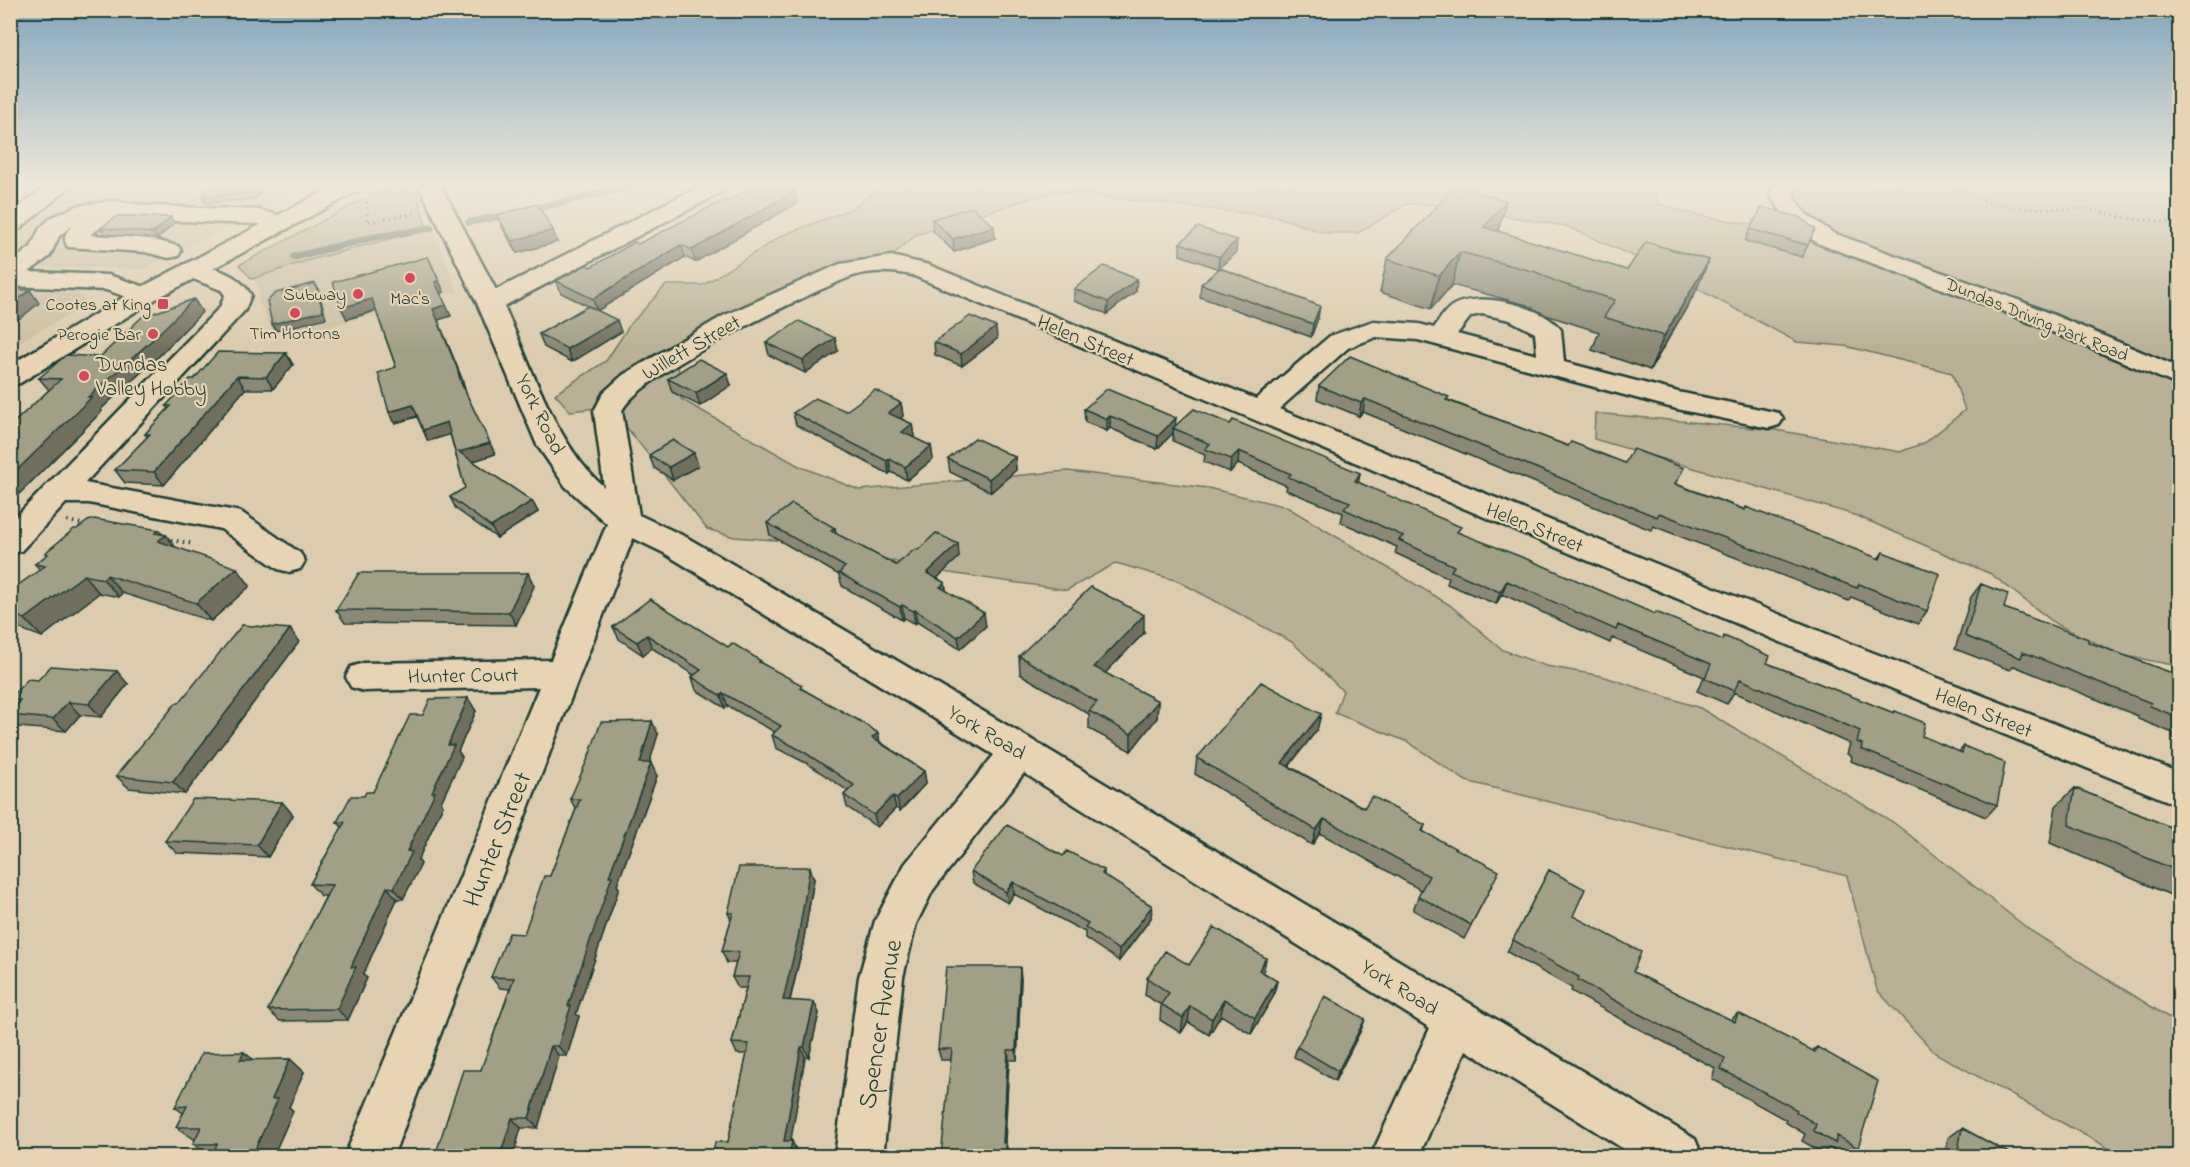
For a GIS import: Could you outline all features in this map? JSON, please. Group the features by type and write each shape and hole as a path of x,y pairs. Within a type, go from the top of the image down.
{"street":[{"path":"10,276 42,250 44,240"},
{"path":"76,240 145,245 169,251"},
{"path":"10,376 145,295 247,240"},
{"name":"York Road","path":"458,240 490,303 552,445 578,480 624,521 675,545 1019,751 1678,1156"},
{"path":"490,303 611,240"},
{"name":"Dundas Driving Park Road","path":"1832,240 2009,305 2180,378"},
{"name":"Helen Street","path":"891,263 920,270 1838,653 2180,790"},
{"name":"Willett Street","path":"624,521 608,411 614,398 633,381 732,322 849,269 891,263"},
{"path":"10,543 232,310 238,295 235,288 192,270"},
{"path":"10,276 109,283 145,295"},
{"path":"10,357 36,342 145,295"},
{"path":"1441,338 1462,311 1484,307 1501,309 1538,322 1548,330 1551,366"},
{"path":"1258,412 1340,342 1373,329 1419,332 1677,400 1769,418"},
{"path":"58,493 89,493 230,520 290,561"},
{"name":"Hunter Street","path":"369,1156 624,521"},
{"name":"Hunter Court","path":"364,677 562,673"},
{"name":"Spencer Avenue","path":"859,1156 881,977 896,921 919,877 1019,751"},
{"path":"1395,1156 1456,1021"}],"path":[{"path":"36,516 92,526"},
{"path":"159,538 194,544"}],"shaded area":[{"path":"200,240 143,269 11,267 10,241"},
{"path":"285,240 384,240 306,261 252,279 239,265"},
{"path":"367,240 437,240 458,291 324,328 273,331 258,300 259,286 239,265"},
{"path":"774,240 910,240 883,263 846,274 678,364 681,399 799,466 859,490 1068,471 1208,488 1287,507 1450,605 1503,650 1546,666 1602,676 1700,708 1893,822 2031,931 2179,1024 2179,1156 2123,1156 1935,1053 1877,990 1847,876 1466,781 1408,742 1335,713 1343,691 1292,642 1178,581 1116,563 1067,590 929,570 825,544 734,537 707,529 620,419 627,405 570,411 555,394 606,361 629,326 666,285 703,285"},
{"path":"1598,240 1815,240 1915,276 1829,240 2179,240 2179,666 2121,655 2056,624 1991,574 1855,515 1594,439 1595,413 1776,430 1900,452 1926,442 1965,410 1952,373 1845,346 1797,342 1653,265"},
{"path":"11,289 82,292 78,294 86,300 74,312 11,346"}],"building":[{"path":"645,240 709,240 692,250 681,245 593,299 556,281 586,265 591,267 635,242 638,244"},
{"path":"1183,240 1237,240 1219,257 1180,243"},
{"path":"1405,240 1529,240 1627,270 1646,242 1709,260 1664,336 1604,317 1615,300 1557,282 1536,272 1460,252 1439,276 1387,259"},
{"path":"1792,240 1810,240 1808,245"},
{"path":"428,257 439,281 435,282 446,305 433,309 461,383 490,443 459,452 532,501 491,527 450,497 465,488 447,422 423,430 413,405 389,412 378,373 396,367 372,299 341,308 333,282"},
{"path":"1104,266 1137,279 1108,302 1074,289"},
{"path":"1220,268 1320,306 1313,324 1201,284"},
{"name":"Tim Hortons","path":"315,283 323,311 272,324 267,301 276,293"},
{"path":"10,290 30,290 10,306"},
{"path":"194,299 88,397 92,397 10,477 10,426 61,379 39,378 66,355 100,357 142,317"},
{"path":"588,306 617,320 567,349 539,334"},
{"path":"970,316 996,327 961,354 934,342"},
{"path":"799,321 835,338 803,360 766,343"},
{"path":"218,352 286,353 266,377 237,376 154,472 115,470 150,434 145,434 171,406 166,406"},
{"path":"1350,356 1449,397 1446,400 1568,446 1571,442 1625,463 1633,449 1684,468 1675,484 1745,510 1746,507 1880,559 1883,552 1940,574 1927,611 1859,584 1857,588 1659,513 1657,517 1365,399 1361,403 1319,386"},
{"path":"699,359 727,373 696,393 668,379"},
{"path":"1107,389 1176,418 1158,436 1110,416 1107,419 1084,409"},
{"path":"875,390 901,403 888,413 912,424 902,432 931,446 905,467 889,459 887,461 793,413 815,398 846,411"},
{"path":"1194,409 1230,424 1233,420 1360,473 1355,481 1461,527 1457,532 1532,561 1655,614 1656,612 1723,640 1724,636 1770,656 1767,663 1925,723 1922,736 1962,753 1964,746 2005,763 1997,805 1861,749 1862,744 1857,742 1860,731 1740,679 1734,691 1705,678 1711,664 1618,625 1616,630 1507,581 1500,592 1451,571 1454,566 1399,540 1403,536 1344,509 1350,502 1288,477 1291,474 1239,451 1231,459 1205,449 1210,444 1173,428"},
{"path":"975,438 1015,457 989,479 948,459"},
{"path":"673,440 694,453 669,467 649,455"},
{"path":"792,504 835,528 831,531 896,565 915,549 918,550 936,533 958,544 927,573 945,583 940,587 984,613 958,637 915,610 902,605 900,607 839,573 845,567 767,523"},
{"path":"94,519 159,530 155,533 166,535 158,541 237,568 196,603 107,575 103,579 84,575 25,619 10,613 10,591 45,566 35,564 48,554 45,553 74,529"},
{"path":"359,573 528,573 509,612 336,610"},
{"path":"1981,584 2008,594 2004,608 2180,676 2180,718 2150,706 2151,703 2023,652 2021,658 1965,636"},
{"path":"1091,587 1144,615 1094,667 1158,701 1131,734 1089,711 1097,702 1019,656"},
{"path":"650,599 728,647 732,643 761,661 759,662 802,685 800,688 858,720 878,733 872,738 924,771 897,799 893,796 874,815 844,795 854,785 804,752 772,735 781,726 723,693 721,696 692,677 701,670 647,635 637,642 613,627"},
{"path":"242,625 290,629 173,782 116,776 176,703 179,703"},
{"path":"51,666 117,671 89,704 68,702 53,719 10,715 10,710 20,700 10,698 28,679 38,680"},
{"path":"1261,682 1321,714 1282,763 1364,808 1372,796 1425,825 1422,831 1499,871 1471,925 1418,896 1429,876 1324,819 1316,830 1197,758"},
{"path":"468,698 448,745 454,745 407,851 412,852 394,888 387,887 351,967 356,967 337,1009 268,1010 332,885 310,884 345,822 337,822 351,796 364,796 366,792 373,792 410,715 423,715 430,699"},
{"path":"652,721 640,763 651,763 609,876 612,876 568,1006 571,1006 558,1046 551,1046 529,1118 512,1118 500,1156 435,1156 463,1070 481,1070 514,978 491,977 509,933 524,934 544,876 550,876 580,799 570,799 601,722"},
{"path":"2075,788 2180,831 2180,872 2069,825"},
{"path":"193,799 282,802 257,845 165,841"},
{"path":"1007,825 1063,856 1067,851 1104,870 1102,874 1152,906 1119,950 1085,927 1088,923 1013,882 1006,892 971,871"},
{"path":"739,867 810,867 798,938 783,1000 814,1002 804,1047 801,1047 784,1141 792,1141 789,1156 712,1156 715,1142 728,1142 749,1044 732,1043 749,977 732,977 739,952 722,951 733,913 728,913"},
{"path":"1549,870 1585,889 1573,916 1641,952 1633,972 1735,1022 1738,1013 1815,1052 1817,1047 1878,1081 1858,1148 1837,1136 1835,1143 1814,1131 1816,1124 1796,1112 1797,1110 1721,1069 1725,1058 1578,980 1579,977 1513,940"},
{"path":"1214,927 1266,958 1259,970 1277,981 1255,1018 1224,999 1212,1019 1190,1006 1183,1018 1161,1004 1169,993 1147,978 1165,951 1189,965"},
{"path":"946,967 1020,967 1016,1050 1008,1050 1003,1143 1006,1143 1006,1156 941,1156 952,1049 938,1049"},
{"path":"1325,996 1365,1019 1338,1071 1297,1047"},
{"path":"244,1052 240,1060 290,1059 272,1099 278,1099 252,1156 211,1156 217,1144 193,1144 201,1127 176,1127 187,1106 175,1107 202,1053"},
{"path":"1962,1128 2014,1156 1957,1156"}],"waterway":[{"path":"294,257 360,240"}],"place":[{"name":"Mac's","path":"410,278"},
{"name":"Subway","path":"358,294"},
{"name":"Cootes at King","path":"163,304"},
{"name":"Tim Hortons","path":"295,313"},
{"name":"Perogie Bar","path":"153,334"},
{"name":"Dundas Valley Hobby","path":"84,376"}]}
